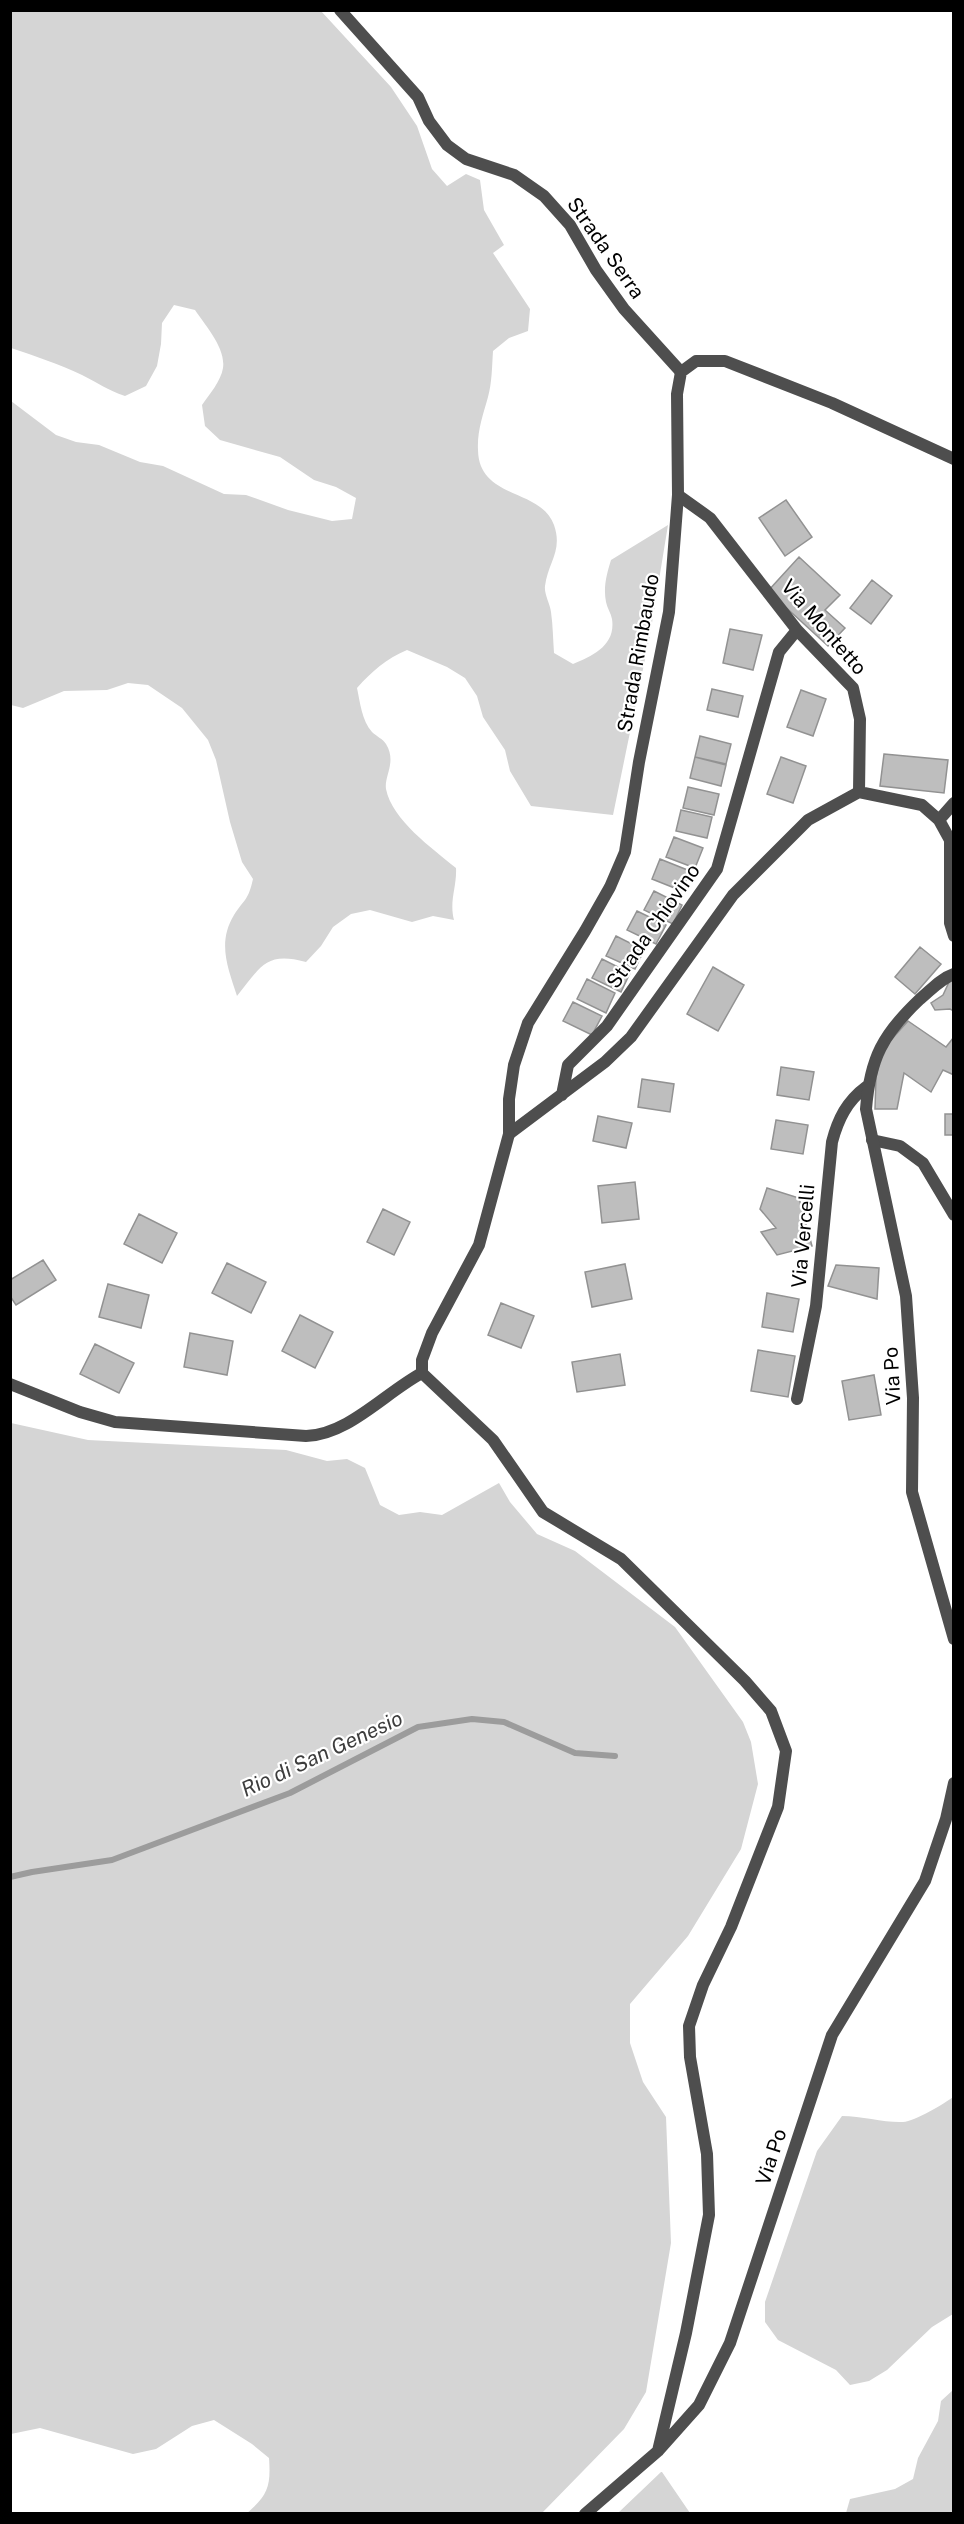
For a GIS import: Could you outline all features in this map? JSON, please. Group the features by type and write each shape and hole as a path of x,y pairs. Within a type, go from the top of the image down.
{"street":[{"name":"Strada Serra","path":"340,10 418,97 429,121 447,145 465,159 514,175 544,196 570,225 596,270 624,309 681,372"},
{"path":"681,372 696,361 725,361 832,402 954,459"},
{"name":"Strada Rimbaudo","path":"422,1373 422,1360 432,1333 479,1245 509,1134 509,1099 514,1065 528,1023 610,888 626,852 639,762 669,612 678,495 676,394 681,372"},
{"name":"Via Montetto","path":"678,495 710,518 796,630 853,688 860,719 859,792"},
{"name":"Strada Chiovino","path":"562,1095 568,1065 607,1026 717,869 779,652 796,630"},
{"path":"509,1134 605,1062 631,1037 734,895 808,820 859,792 922,806 939,820 950,840 950,923 954,936"},
{"path":"939,820 954,803"},
{"path":"867,1087 878,1053 894,1027 945,977 954,974"},
{"name":"Via Po","path":"867,1087 866,1109 906,1296 913,1398 912,1492 954,1639"},
{"name":"Via Vercelli","path":"797,1399 816,1306 831,1142 838,1120 854,1095 867,1087"},
{"path":"872,1140 900,1146 923,1163 954,1215"},
{"path":"10,1384 80,1412 115,1422 319,1436 346,1424 405,1382 422,1373 493,1440 543,1512 621,1559 745,1681 771,1711 786,1751 778,1807 731,1927 703,1985 689,2026 690,2057 707,2154 709,2215 688,2322 658,2451"},
{"name":"Via Po","path":"585,2514 658,2451 699,2405 730,2343 832,2035 925,1881 946,1819 954,1783"}],"shaded area":[{"path":"11,10 321,11 391,87 417,126 432,169 447,186 466,174 480,180 484,210 504,245 493,253 530,309 528,331 509,338 493,351 490,386 479,430 478,450 481,466 488,478 537,505 547,513 554,525 557,542 545,589 551,612 554,653 573,664 595,653 607,643 612,628 612,619 605,591 611,560 668,525 650,635 613,815 531,806 510,771 505,750 483,717 477,696 465,678 447,667 407,650 380,666 357,688 366,722 372,732 385,742 389,751 390,763 386,789 396,812 414,833 456,868 452,907 454,920 433,916 412,922 370,910 351,914 333,927 321,946 306,962 292,959 272,960 259,970 237,996 226,956 226,936 234,915 248,896 253,879 242,862 216,760 208,740 182,708 148,685 128,683 107,690 64,691 23,708 11,705 11,401 56,435 76,442 99,445 140,462 163,466 224,494 246,495 288,510 332,521 352,519 356,498 336,487 314,480 280,457 220,440 205,426 202,405 220,378 223,360 214,337 195,310 174,305 162,323 157,366 146,386 125,396 65,367 11,348"},
{"path":"11,1423 88,1440 286,1450 327,1461 347,1459 365,1468 380,1505 399,1515 420,1512 442,1515 499,1483 510,1502 537,1534 575,1551 675,1627 743,1722 751,1742 758,1784 741,1849 688,1936 630,2004 630,2043 643,2082 666,2117 671,2243 646,2392 624,2429 542,2513 247,2513 260,2501 267,2489 269,2458 252,2444 214,2420 192,2426 156,2449 133,2454 40,2428 11,2434"},
{"path":"953,2097 953,2314 932,2327 887,2370 869,2381 850,2385 836,2370 778,2340 765,2322 765,2302 817,2151 842,2116 903,2122 936,2108"},
{"path":"953,2390 953,2513 846,2513 850,2499 895,2489 913,2479 918,2458 938,2421 941,2401"},
{"path":"661,2472 690,2513 618,2513"}],"building":[{"path":"786,500 812,537 785,556 759,518"},
{"path":"799,557 840,595 825,610 845,628 828,646 768,591"},
{"path":"872,580 892,596 871,624 850,608"},
{"path":"730,629 762,635 753,670 723,663"},
{"path":"712,689 743,696 738,717 707,710"},
{"path":"801,690 826,699 813,736 787,727"},
{"path":"700,736 731,744 726,764 695,757"},
{"path":"884,754 948,760 944,793 880,786"},
{"path":"695,757 726,765 721,786 690,778"},
{"path":"781,757 806,766 793,803 767,794"},
{"path":"688,787 719,794 714,815 683,808"},
{"path":"681,810 712,817 707,838 676,831"},
{"path":"674,837 703,848 695,868 666,857"},
{"path":"660,859 690,871 682,891 652,879"},
{"path":"654,891 682,905 673,924 644,910"},
{"path":"637,911 666,925 656,944 627,930"},
{"path":"616,936 644,950 635,969 606,956"},
{"path":"920,947 941,964 915,994 895,977"},
{"path":"602,959 630,973 621,992 592,978"},
{"path":"713,967 744,985 718,1031 687,1014"},
{"path":"587,979 615,993 606,1013 577,999"},
{"path":"950,980 954,981 954,1011 935,1010 931,1003 943,995"},
{"path":"573,1002 602,1016 592,1035 563,1021"},
{"path":"908,1021 946,1047 954,1037 954,1075 943,1070 931,1092 904,1073 897,1109 875,1109 876,1077 882,1050"},
{"path":"781,1067 814,1072 809,1100 777,1095"},
{"path":"642,1079 674,1084 670,1112 638,1107"},
{"path":"945,1114 954,1114 954,1135 945,1135"},
{"path":"598,1116 632,1123 626,1148 593,1141"},
{"path":"776,1120 808,1125 803,1154 771,1149"},
{"path":"635,1182 639,1219 602,1223 598,1186"},
{"path":"767,1188 799,1198 812,1246 777,1255 761,1232 776,1228 760,1209"},
{"path":"383,1209 410,1222 394,1255 367,1242"},
{"path":"139,1214 177,1233 162,1263 124,1244"},
{"path":"43,1260 56,1280 16,1305 10,1296 10,1280"},
{"path":"227,1263 266,1282 251,1313 212,1293"},
{"path":"625,1264 632,1299 592,1307 585,1272"},
{"path":"836,1265 879,1268 877,1299 828,1286"},
{"path":"108,1284 149,1295 141,1328 99,1317"},
{"path":"767,1293 799,1299 793,1332 762,1327"},
{"path":"501,1303 534,1316 521,1348 488,1335"},
{"path":"300,1315 333,1332 315,1368 282,1351"},
{"path":"190,1333 233,1341 227,1375 184,1367"},
{"path":"95,1344 134,1363 119,1393 80,1374"},
{"path":"758,1350 795,1356 788,1397 751,1391"},
{"path":"620,1354 625,1385 577,1392 572,1362"},
{"path":"874,1375 881,1415 849,1420 842,1381"}],"waterway":[{"name":"Rio di San Genesio","path":"10,1877 112,1860 290,1793 418,1727 472,1719 504,1722 575,1753 615,1756"}]}
